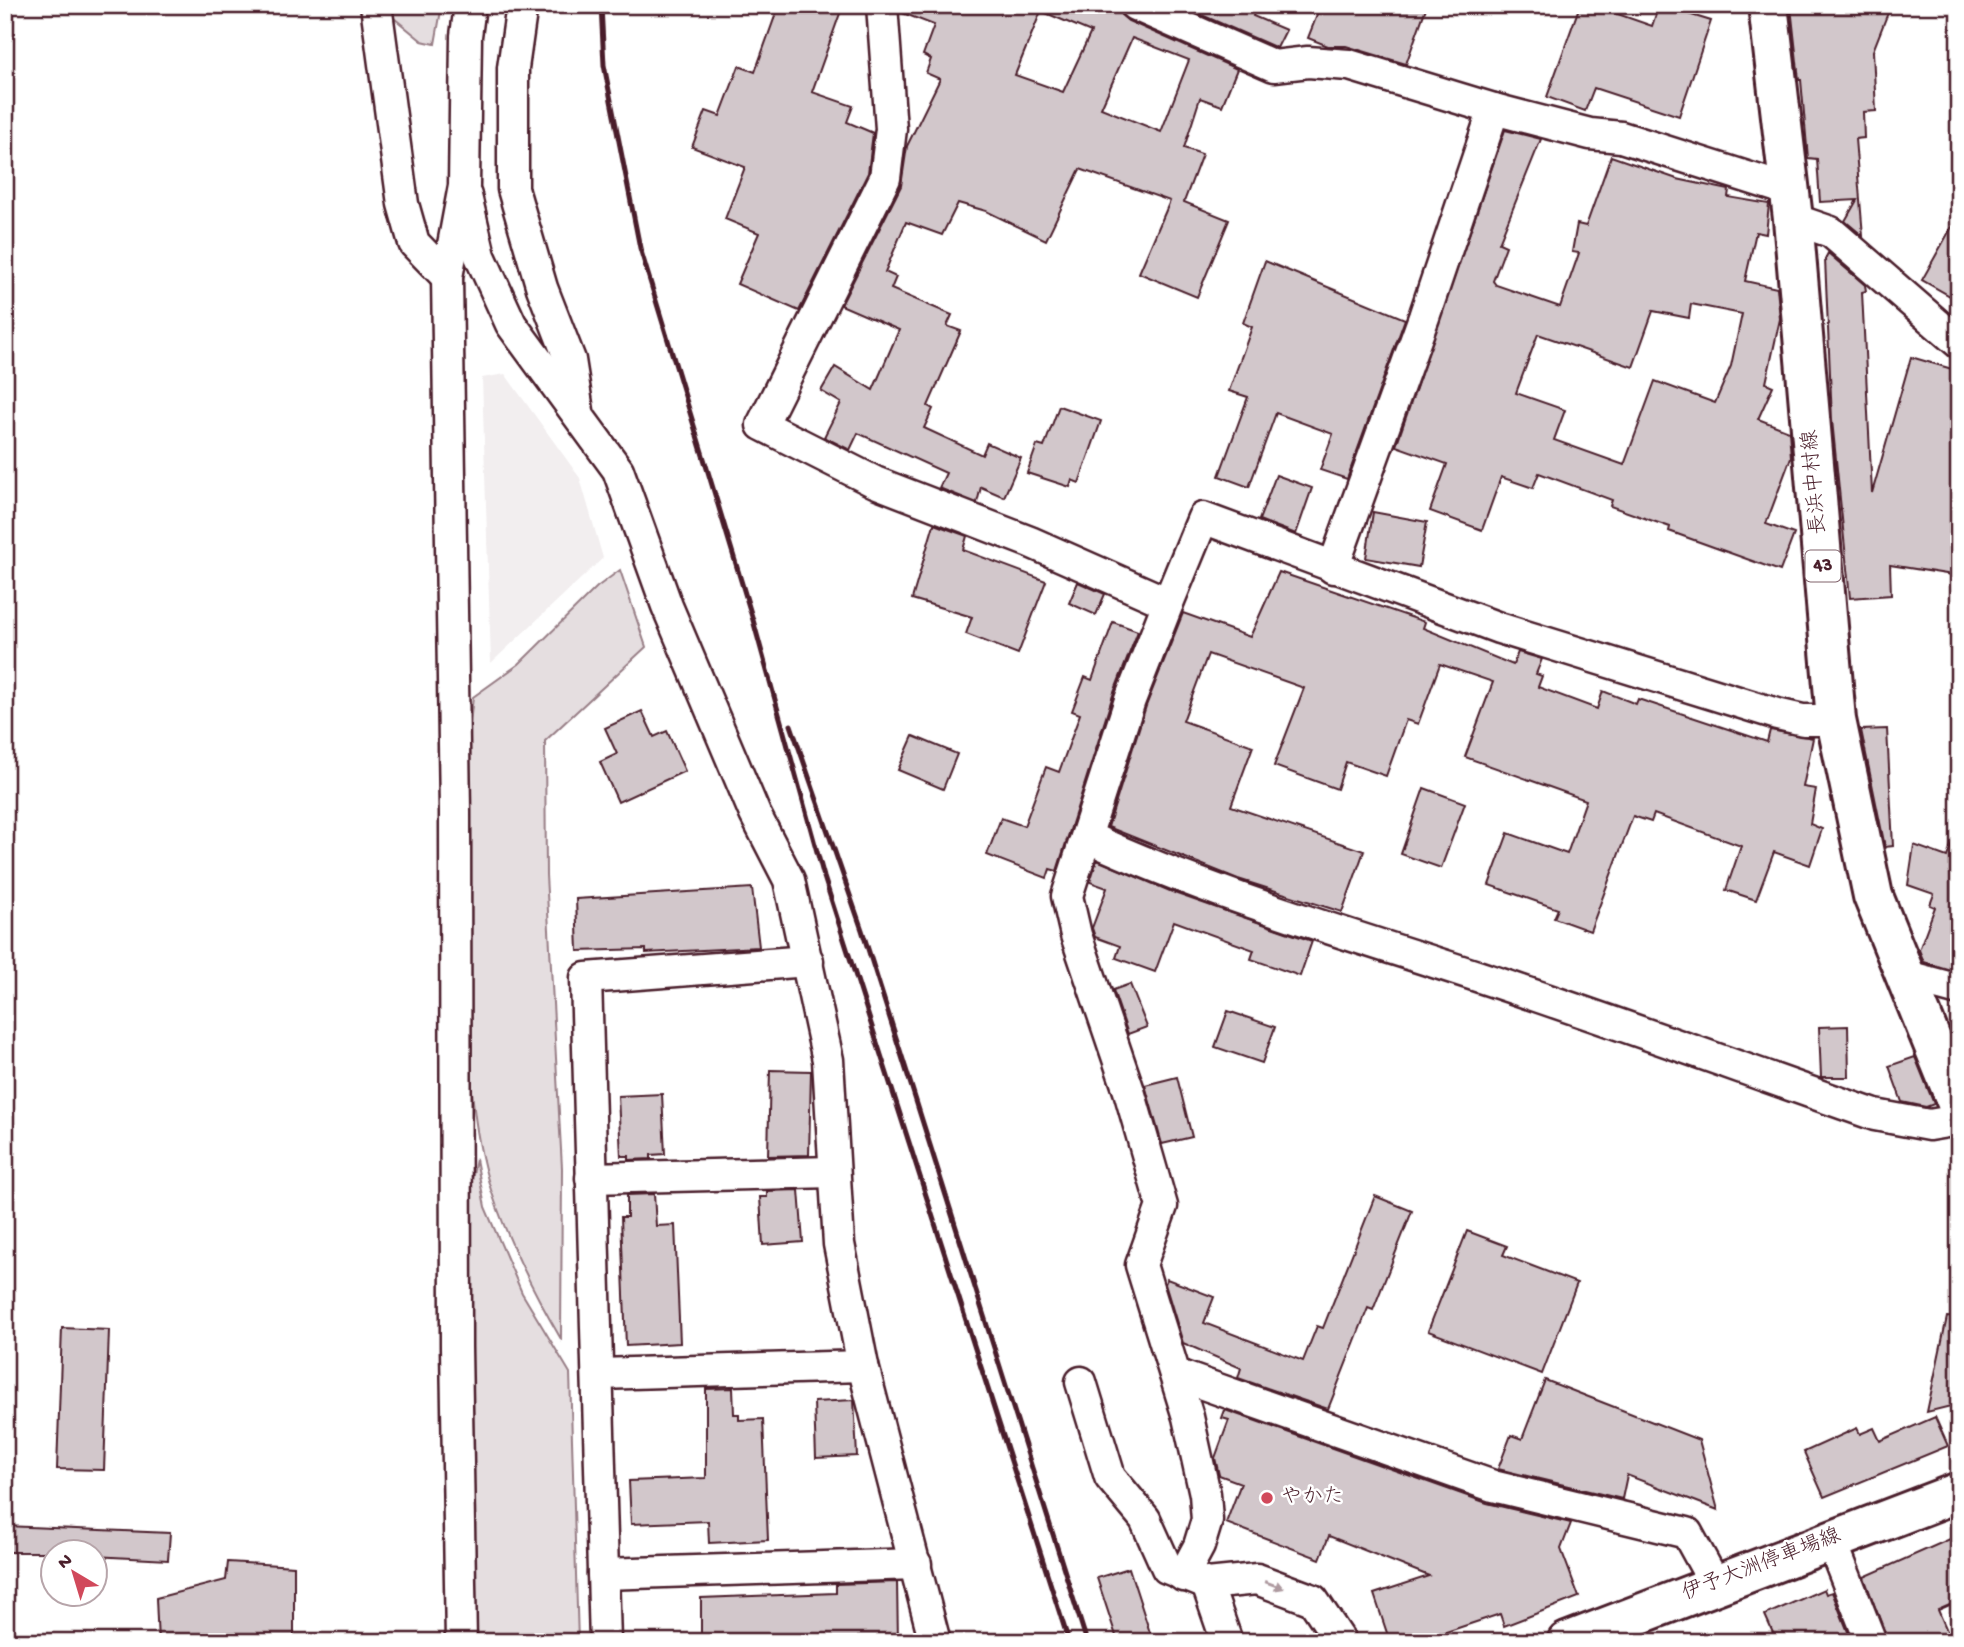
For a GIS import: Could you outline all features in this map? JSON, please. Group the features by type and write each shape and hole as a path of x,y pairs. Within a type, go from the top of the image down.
{"main road":[{"name":"長浜中村線","path":"1768,5 1791,204 1836,720 1873,896 1959,1108"},
{"name":"伊予大洲停車場線","path":"1567,1642 1959,1492"}],"street":[{"path":"376,5 403,204 414,243 447,278"},
{"path":"461,1642 456,1347 455,811 447,278 464,186 466,36 470,5"},
{"path":"522,5 513,68 513,190 542,288 570,360 578,412"},
{"path":"882,5 891,128 885,178 762,425 875,482 1030,542 1168,603"},
{"path":"1135,5 1275,66 1308,62 1349,65 1494,109 1590,134 1621,137 1791,204 1830,232 1959,343"},
{"path":"1333,568 1424,317 1494,109"},
{"path":"464,186 480,256 511,324 618,470 672,619 755,814 789,880 828,1060 839,1244 863,1366 935,1642"},
{"path":"1227,1642 1195,1580 1199,1546 1207,1520 1200,1469 1175,1374 1141,1265 1162,1206 1129,1091 1076,935 1067,896 1130,700 1203,518 1499,628 1777,714 1803,720 1836,720"},
{"path":"1087,837 1129,857 1312,922 1523,992 1875,1115 1929,1125 1959,1120"},
{"path":"605,1642 586,978 808,961"},
{"path":"1908,983 1919,979 1959,990"},
{"path":"591,1178 833,1172"},
{"path":"599,1374 863,1366"},
{"path":"1175,1374 1493,1486 1687,1533 1715,1584"},
{"path":"1081,1382 1110,1477 1144,1519 1167,1568 1195,1580 1256,1579 1313,1600 1341,1642"},
{"path":"1831,1540 1871,1642"},
{"path":"603,1574 916,1564"}],"shaded area":[{"path":"378,5 442,5 435,44 422,41"},
{"path":"505,374 580,478 603,558 491,663 482,378"},
{"path":"620,570 646,647 545,741 546,875 562,1168 561,1339 531,1285 506,1229 491,1190 477,1131 470,1070 468,1008 466,822 470,728 473,697 519,664 597,587"},
{"path":"476,1159 485,1207 522,1293 570,1373 578,1642 473,1642 467,1206"}],"building":[{"path":"779,5 843,5 812,92 853,106 847,122 873,133 868,173 799,311 737,284 759,233 725,219 745,167 692,147 706,111 720,116 739,66 755,72"},
{"path":"900,5 1118,5 1121,15 1128,21 1237,69 1222,106 1200,98 1184,148 1202,154 1184,202 1229,220 1197,297 1139,273 1170,201 1080,169 1046,240 986,211 958,203 942,235 906,222 885,272 896,277 891,289 952,315 947,326 961,331 928,406 933,409 924,428 982,455 987,443 1021,458 1004,497 981,487 977,503 939,488 946,473 858,433 850,450 824,437 841,403 821,391 835,367 873,390 899,330 841,305 901,186 907,146 940,79 926,73 931,59 923,55 934,25 900,12","holes":["1041,11 1091,32 1063,92 1015,75","1132,38 1189,60 1161,132 1101,108"]},
{"path":"1179,5 1257,5 1253,16 1286,30 1277,48"},
{"path":"1321,5 1427,5 1406,64 1346,46 1328,46 1308,38"},
{"path":"1580,5 1592,5 1652,26 1659,5 1711,21 1679,116 1594,88 1585,111 1547,97"},
{"path":"1891,5 1873,51 1876,111 1863,112 1864,138 1855,139 1863,236 1845,221 1857,200 1820,202 1817,159 1808,158 1791,7"},
{"path":"1505,130 1541,139 1499,243 1506,246 1493,281 1496,285 1560,307 1579,253 1572,252 1577,224 1586,226 1611,156 1677,179 1729,190 1728,197 1769,204 1766,234 1756,232 1745,281 1777,288 1780,319 1766,383 1773,386 1758,419 1789,431 1791,457 1766,524 1794,534 1780,571 1669,531 1670,527 1610,506 1612,500 1539,473 1533,488 1501,477 1482,530 1430,511 1447,464 1396,446","holes":["1691,304 1742,314 1731,366 1715,403 1655,381 1624,465 1554,440 1565,410 1516,393 1538,334 1633,367 1653,311 1689,318"]},
{"path":"1959,214 1959,301 1922,280"},
{"path":"1828,253 1865,285 1866,291 1862,292 1872,493 1911,357 1959,371 1959,402 1953,424 1959,426 1959,576 1890,565 1891,595 1850,598 1832,420 1825,259"},
{"path":"1265,261 1405,319 1347,479 1320,470 1333,434 1276,413 1249,487 1219,476 1248,397 1229,391 1252,327 1243,323"},
{"path":"1059,406 1101,421 1079,483 1072,480 1070,487 1027,473 1037,445 1044,447"},
{"path":"1276,475 1312,488 1296,534 1259,520"},
{"path":"1373,512 1427,522 1419,567 1366,558"},
{"path":"934,524 967,536 963,550 1046,581 1018,654 966,634 972,617 912,599"},
{"path":"1279,572 1425,622 1423,628 1513,665 1518,652 1542,659 1536,674 1542,676 1538,687 1597,709 1603,691 1636,704 1638,699 1767,742 1770,730 1813,738 1803,787 1816,789 1810,824 1822,829 1810,865 1774,852 1756,900 1726,890 1741,846 1654,814 1651,822 1633,816 1590,931 1554,918 1558,909 1489,885 1508,833 1567,854 1586,800 1465,757 1493,682 1440,664 1418,724 1406,720 1386,776 1346,762 1337,789 1274,766 1304,688 1208,654 1183,721 1253,746 1231,806 1364,851 1342,912 1238,879 1108,827 1146,706 1183,613 1250,637"},
{"path":"1078,582 1105,594 1096,615 1069,603"},
{"path":"1113,622 1138,631 1113,695 1057,871 1050,869 1047,878 987,855 1001,818 1024,826 1046,767 1059,772 1080,714 1072,711 1085,677 1092,680"},
{"path":"642,711 654,737 667,731 685,771 618,802 600,762 617,754 605,728"},
{"path":"1887,729 1893,846 1885,847 1861,730"},
{"path":"913,736 957,754 943,789 898,770"},
{"path":"1424,788 1465,803 1441,868 1401,854"},
{"path":"1955,834 1959,834 1959,957 1954,971 1924,962 1919,950 1935,907 1930,905 1934,894 1908,885 1914,845 1947,857"},
{"path":"1097,860 1177,894 1312,941 1300,976 1251,959 1254,950 1174,921 1155,972 1116,958 1120,946 1095,937 1092,928 1107,888 1090,882"},
{"path":"752,888 759,947 646,953 646,949 578,951 576,899"},
{"path":"1130,984 1147,1027 1128,1034 1113,990"},
{"path":"1228,1011 1275,1027 1262,1063 1215,1047"},
{"path":"1848,1026 1849,1077 1821,1077 1819,1027"},
{"path":"1915,1057 1934,1104 1926,1107 1902,1102 1889,1066"},
{"path":"770,1070 811,1071 809,1155 768,1156"},
{"path":"1177,1077 1192,1137 1162,1144 1145,1085"},
{"path":"662,1094 665,1154 651,1155 651,1159 629,1160 629,1156 621,1156 618,1096"},
{"path":"799,1190 803,1242 763,1245 760,1197 767,1197 767,1191"},
{"path":"654,1194 656,1226 675,1225 680,1343 626,1346 621,1217 627,1217 627,1195"},
{"path":"1375,1196 1412,1211 1373,1310 1368,1308 1328,1409 1238,1378 1241,1368 1183,1343 1165,1284 1167,1279 1214,1297 1204,1323 1303,1361 1317,1326 1323,1328"},
{"path":"1467,1231 1507,1246 1503,1255 1577,1283 1542,1374 1428,1331"},
{"path":"1947,1317 1959,1318 1959,1404 1927,1412"},
{"path":"62,1328 109,1330 104,1470 57,1469"},
{"path":"1545,1380 1699,1440 1718,1510 1627,1475 1622,1499 1498,1469 1511,1435 1522,1439"},
{"path":"733,1388 734,1414 739,1414 739,1420 763,1419 768,1540 709,1543 708,1521 631,1524 629,1481 706,1478 706,1389"},
{"path":"854,1400 857,1456 816,1458 814,1402"},
{"path":"1225,1410 1487,1503 1571,1523 1561,1549 1579,1597 1504,1626 1500,1614 1416,1642 1390,1642 1374,1594 1429,1576 1329,1536 1320,1559 1226,1523 1241,1483 1219,1475 1215,1458 1229,1420 1222,1418"},
{"path":"1935,1417 1948,1446 1824,1497 1804,1452 1857,1428 1860,1434 1874,1428 1880,1441"},
{"path":"5,1526 170,1533 168,1560 108,1557 108,1538 38,1538 38,1552 5,1552"},
{"path":"1959,1535 1959,1601 1938,1610 1952,1642 1888,1642 1864,1577"},
{"path":"228,1562 294,1566 294,1642 158,1642 156,1598 226,1580"},
{"path":"1129,1568 1153,1642 1118,1642 1097,1578"},
{"path":"897,1582 898,1642 701,1642 701,1598 836,1593 836,1584"},
{"path":"1824,1589 1826,1594 1832,1592 1852,1642 1777,1642 1765,1615"}],"railway":[{"path":"601,5 604,65 640,248 753,620 824,877 1069,1642"},
{"path":"791,725 862,930 1087,1642"}],"place":[{"name":"やかた","path":"1267,1498"}]}
